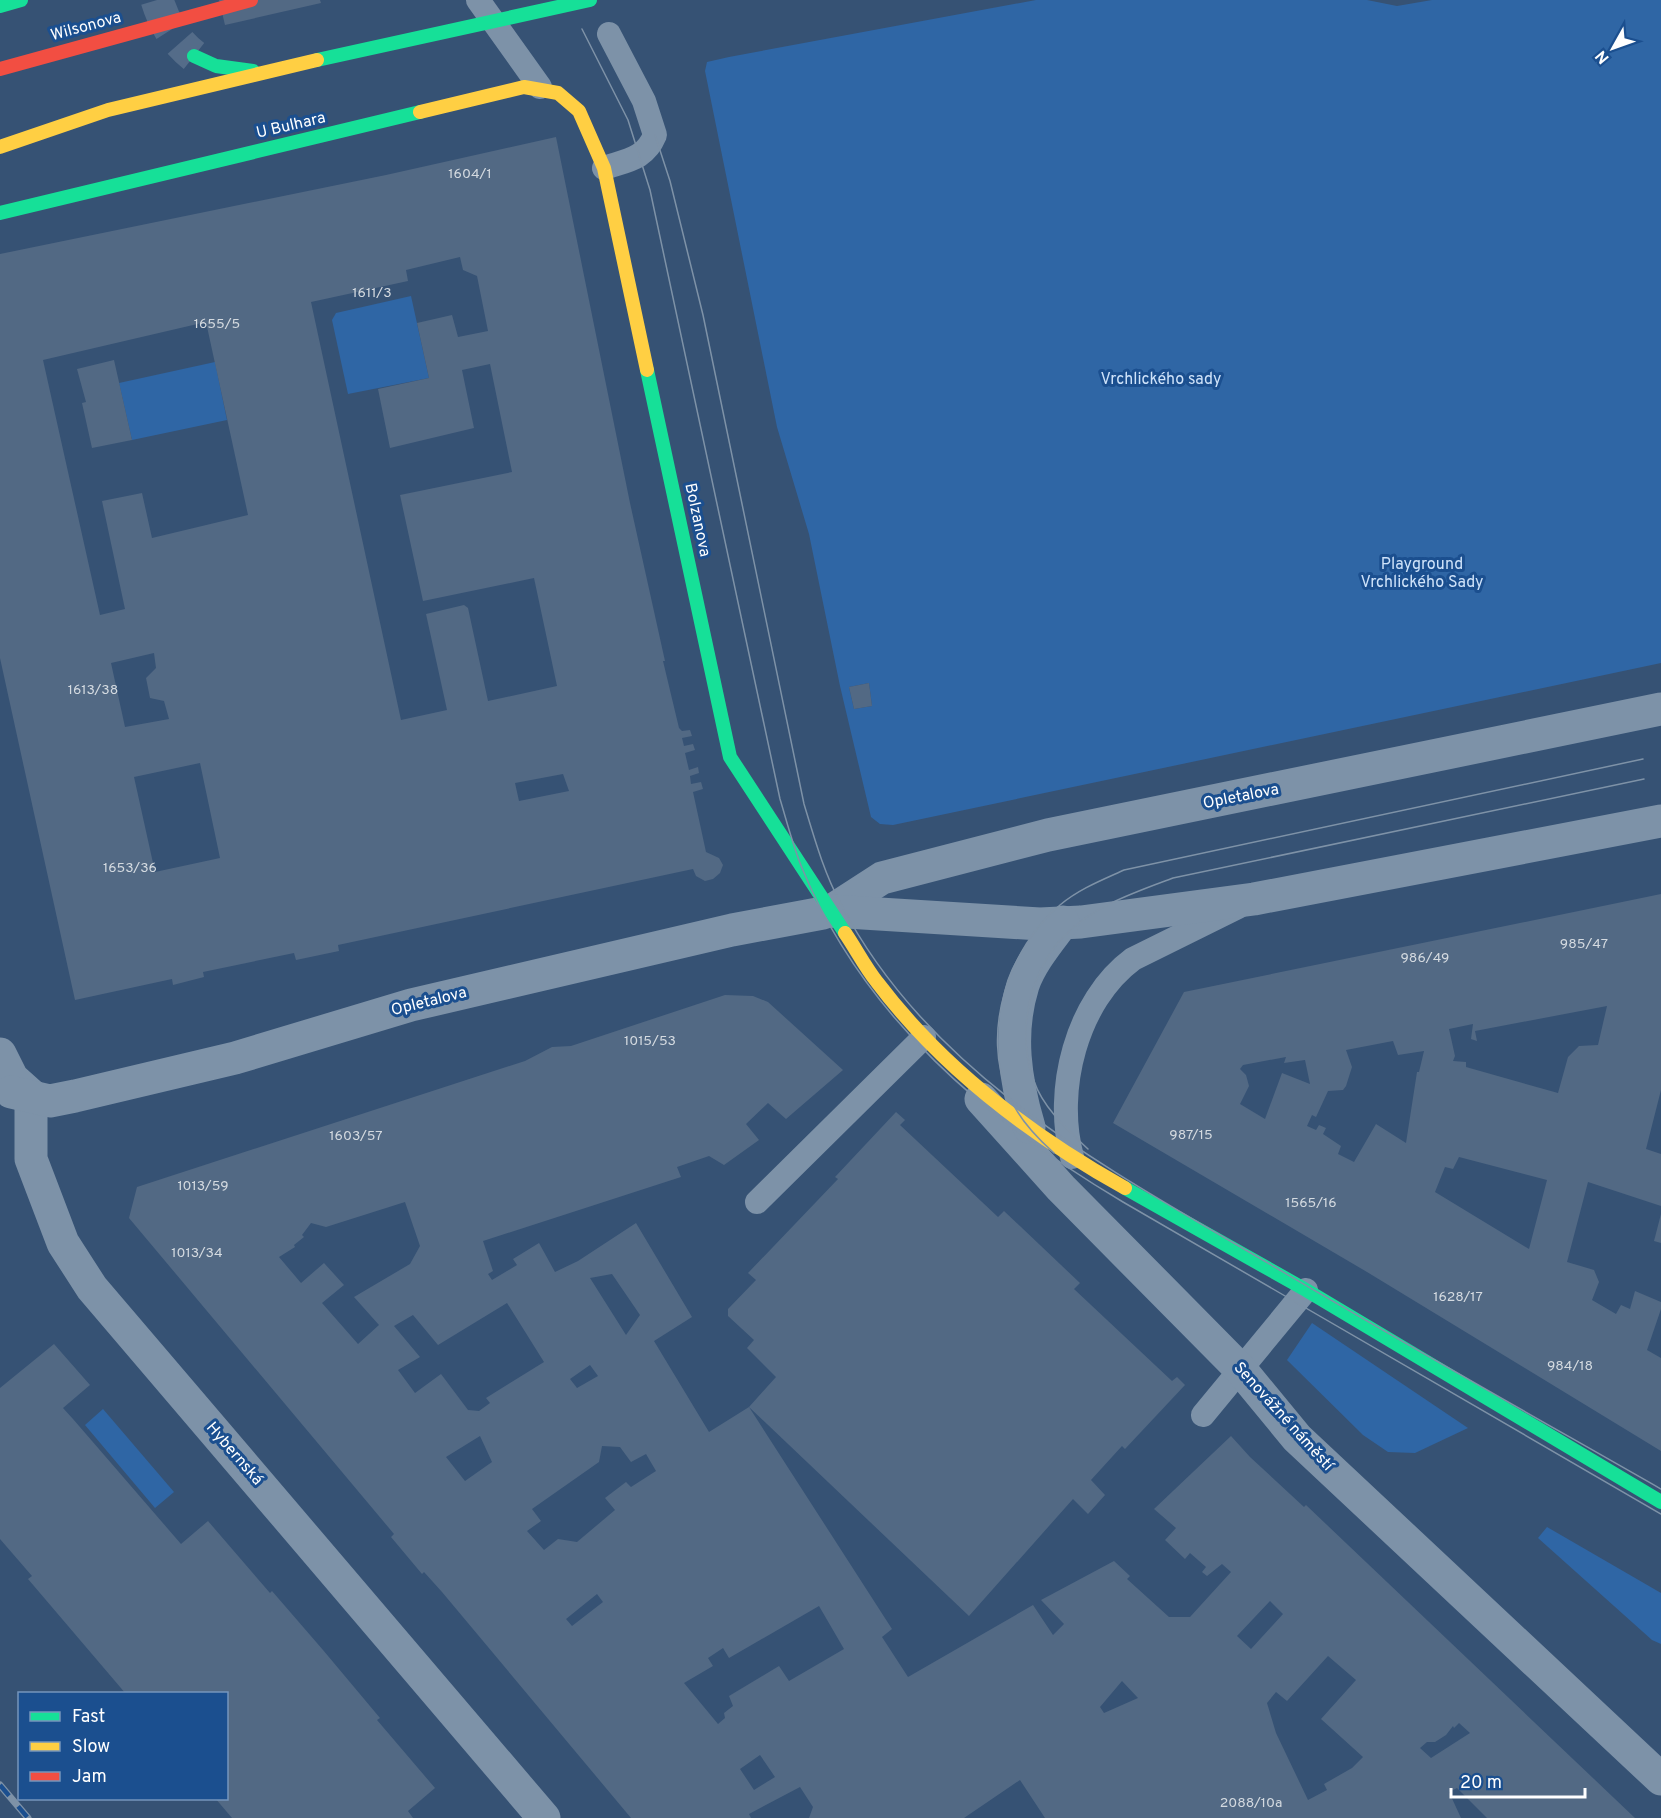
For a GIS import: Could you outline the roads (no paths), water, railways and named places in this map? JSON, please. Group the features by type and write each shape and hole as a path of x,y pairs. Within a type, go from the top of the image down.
{"street":[{"path":"0,6 21,0"},
{"name":"Wilsonova","path":"0,69 251,0"},
{"path":"0,147 108,110 422,35 590,0"},
{"path":"194,56 216,66 264,73"},
{"name":"U Bulhara","path":"0,213 524,87 540,87 556,91 570,100 582,113"},
{"name":"Bolzanova","path":"582,113 604,168 730,757 827,912"},
{"name":"Opletalova","path":"827,912 882,878 1047,835 1661,709"},
{"name":"Opletalova","path":"16,1093 50,1101 75,1096 235,1058 411,1005 732,930 827,912 1040,924 1081,922 1254,899 1661,820"},
{"name":"Senovážné náměstí","path":"827,912 877,982 924,1036 999,1105 1029,1127 1072,1157 1306,1290 1661,1502"},
{"path":"1029,1127 1017,1084 1014,1052 1016,1019 1024,984 1041,952 1064,922"},
{"path":"0,1054 12,1078 16,1093"},
{"name":"Senovážné náměstí","path":"951,1060 994,1116 1241,1370 1297,1438 1358,1498 1661,1779"},
{"name":"Hybernská","path":"16,1093 31,1159 63,1243 92,1288 543,1818"}],"lane":[{"path":"478,0 540,87"},
{"path":"604,168 640,156 649,149 655,135 644,101 609,34"},
{"path":"1072,1157 1068,1144 1066,1104 1082,1025 1099,993 1120,968 1133,959 1254,899"},
{"path":"757,1202 924,1036"},
{"path":"1203,1415 1306,1290"}],"tunnel":[{"path":"157,0 171,31 194,56"}],"tram line":[{"path":"582,29 628,120 650,190 780,799 802,868 828,922 859,972 895,1018 935,1061 1024,1137 1073,1171 1661,1514"},
{"path":"655,135 670,181 703,315 804,804 829,880 879,966 924,1021 976,1071 1032,1116 1092,1157 1326,1297 1661,1489"},
{"path":"1054,1153 1028,1127 1009,1096 1001,1071 998,1045 999,1019 1004,993 1026,944 1042,923 1075,894 1124,870 1643,759"},
{"path":"1088,1149 1057,1118 1043,1100 1034,1081 1026,1043 1029,1004 1042,968 1064,936 1088,916 1116,901 1173,878 1644,779"}],"railway":[{"path":"0,1785 28,1818"}],"park label":[{"name":"Vrchlického sady","path":"1161,380"},
{"name":"Playground Vrchlického Sady","path":"1422,574"}]}
